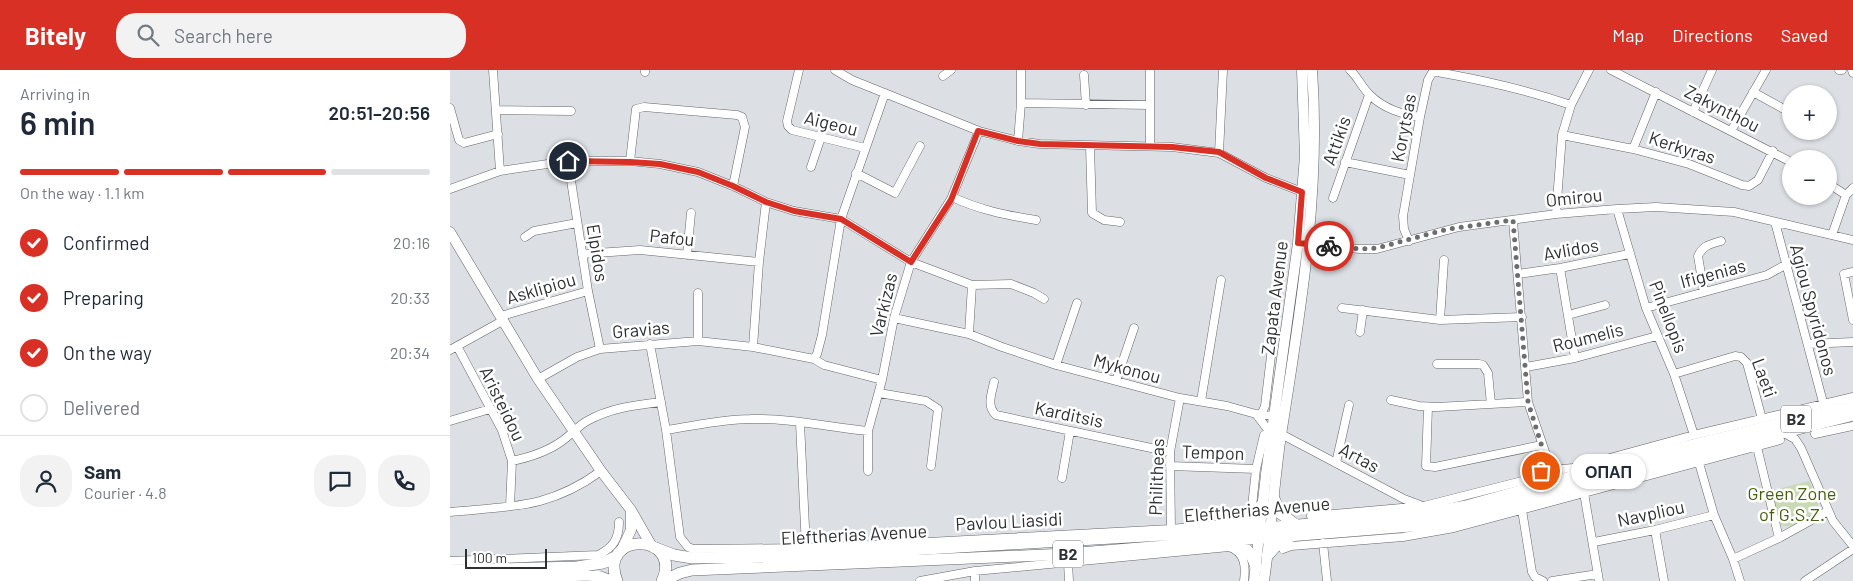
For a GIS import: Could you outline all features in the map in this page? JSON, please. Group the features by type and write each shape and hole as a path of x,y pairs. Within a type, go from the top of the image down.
{"highway":[{"name":"Eleftherias Avenue","path":"662,581 680,572 692,570 1067,554 1229,540 1265,533 1423,514 1466,506 1740,432 1853,406"},
{"name":"Eleftherias Avenue","path":"1296,530 1377,534 1468,516 1642,468 1813,430 1853,415"},
{"path":"1256,568 1249,551 1242,545 1229,540 1248,523 1268,500 1296,530 1267,556"},
{"name":"Eleftherias Avenue","path":"652,546 674,555 692,558 809,556 942,544 1229,540"},
{"name":"B2","path":"450,570 576,566 603,563 635,543 652,546 659,552 665,563 662,581"},
{"path":"617,581 614,566 619,553"},
{"path":"450,580 589,574 601,576 611,581"}],"main road":[{"name":"Zapata Avenue","path":"1302,70 1307,193"},
{"name":"Zapata Avenue","path":"1272,435 1290,383 1307,193 1314,141 1312,70"},
{"path":"450,232 538,378 573,432 631,510 652,546"},
{"name":"Zapata Avenue","path":"1265,533 1274,416 1303,244"},
{"path":"619,553 631,530 631,510"},
{"path":"1264,581 1267,556 1265,533"},
{"path":"1254,581 1265,533"}],"street":[{"path":"493,70 500,171"},
{"name":"Aigeou","path":"799,70 787,121 788,126 792,130 865,148"},
{"path":"835,70 852,80 978,131 1018,141 1040,144 1150,146 1219,152 1266,178 1307,193"},
{"path":"943,76 951,70"},
{"path":"1018,141 1022,103 1021,70"},
{"path":"1150,70 1150,146"},
{"path":"1219,152 1223,70"},
{"path":"1350,70 1362,83 1369,95 1392,111 1420,117"},
{"path":"1556,214 1562,135 1571,105 1589,70"},
{"name":"Zakynthou","path":"1611,70 1782,156"},
{"path":"1693,112 1712,70"},
{"path":"1731,131 1766,70"},
{"name":"Korytsas","path":"1408,241 1404,229 1403,216 1420,117 1428,80 1432,72 1471,74 1571,105"},
{"path":"1084,75 1086,105"},
{"path":"814,359 822,336 841,219 885,92"},
{"path":"1633,149 1656,92"},
{"path":"1754,92 1782,108"},
{"name":"Attikis","path":"1333,198 1369,95"},
{"path":"1022,103 1150,105"},
{"path":"630,162 636,109 644,107 738,115 742,117 745,127 733,186"},
{"path":"450,108 459,140 462,142 498,134"},
{"path":"496,110 570,111"},
{"name":"Varkizas","path":"868,471 868,431 882,380 894,318 911,262 952,197 978,131"},
{"name":"Kerkyras","path":"1562,135 1633,149 1694,165 1742,186 1749,186 1758,180 1773,151"},
{"path":"812,167 821,137"},
{"path":"856,173 895,193 920,146"},
{"path":"1090,146 1092,213 1104,220 1120,222"},
{"path":"450,189 500,171 568,161 660,164 698,172 766,202 794,211 841,219 911,262 972,285 1011,284 1034,293 1044,300"},
{"name":"Elpidos","path":"568,161 588,291 600,349"},
{"path":"1344,162 1410,175"},
{"path":"1832,235 1846,195 1853,188"},
{"path":"1837,189 1846,195"},
{"path":"952,197 980,209 1036,220"},
{"path":"753,346 759,262 766,202"},
{"name":"Omirou","path":"1303,244 1366,249 1408,241 1448,229 1556,214 1617,208 1698,208 1734,212 1853,240"},
{"name":"Pinellopis","path":"1617,208 1646,308 1674,374 1694,435"},
{"path":"687,255 691,213"},
{"path":"1513,220 1528,402 1547,466 1556,476 1567,479"},
{"name":"Agiou Spyridonos","path":"1774,222 1824,406"},
{"path":"525,238 534,232 577,223"},
{"path":"1704,292 1698,256 1703,248 1721,241"},
{"name":"Pafou","path":"582,254 640,250 759,262"},
{"name":"Avlidos","path":"1518,274 1630,254"},
{"path":"1440,320 1444,260"},
{"name":"Ifigenias","path":"1646,308 1770,274 1785,265"},
{"path":"1560,268 1575,358"},
{"path":"1853,272 1844,274 1853,320"},
{"path":"1201,401 1221,280"},
{"path":"969,334 972,285"},
{"name":"Asklipiou","path":"453,348 503,318 588,291"},
{"path":"698,293 698,341"},
{"path":"1056,365 1077,303"},
{"path":"1568,315 1605,305"},
{"path":"1342,308 1440,320 1522,317"},
{"path":"1360,332 1363,310"},
{"path":"1272,435 1259,414 1265,406 1276,314"},
{"name":"Mykonou","path":"894,318 969,334 984,341 1056,365 1180,398 1274,416"},
{"path":"1116,381 1134,328"},
{"name":"Roumelis","path":"1526,367 1575,358 1657,336"},
{"name":"Gravias","path":"538,378 577,357 600,349 698,341 753,346 814,359 824,365 882,380"},
{"path":"1808,344 1853,342"},
{"path":"650,344 666,430 680,537 688,547 712,549 907,546"},
{"name":"Aristeidou","path":"453,348 502,430 512,461 510,506"},
{"name":"Laeti","path":"1674,374 1735,356 1741,357 1746,363 1762,419"},
{"path":"1437,364 1483,365 1488,373 1491,404"},
{"name":"Karditsis","path":"994,382 990,406 991,411 996,415 1170,452"},
{"path":"879,392 926,401 938,409 931,466"},
{"path":"1547,466 1563,469 1573,468 1694,435 1824,406 1853,397"},
{"name":"Philitheas","path":"1171,529 1170,452 1180,398"},
{"path":"1391,400 1428,407 1528,402"},
{"path":"512,461 528,458 546,450 584,423 619,408 661,402"},
{"path":"1336,463 1349,405"},
{"path":"1428,407 1426,466 1435,467 1542,448"},
{"path":"450,421 490,409"},
{"path":"666,430 734,420 767,419 868,431"},
{"path":"800,423 806,548"},
{"path":"1801,448 1804,434 1813,430 1853,426"},
{"path":"1062,478 1070,431"},
{"name":"Artas","path":"1272,435 1336,463 1404,499 1424,506"},
{"name":"Pavlou Liasidi","path":"942,544 1171,529 1231,523 1241,519 1253,504 1256,469 1272,435"},
{"path":"1283,549 1291,546 1377,534 1403,537 1454,528 1757,447 1781,436 1795,439 1801,448 1833,521 1853,548 1805,581"},
{"path":"1757,447 1779,538"},
{"path":"1699,463 1714,515 1740,581"},
{"name":"Tempon","path":"1170,466 1256,469"},
{"path":"1529,489 1544,480 1547,466"},
{"path":"1311,516 1424,506 1526,480 1536,476 1547,466"},
{"path":"450,512 522,506 558,496 584,484 601,471"},
{"path":"1552,581 1599,578 1584,493"},
{"path":"1522,510 1532,572 1535,577 1543,581"},
{"path":"1732,559 1779,538 1828,510"},
{"name":"Navpliou","path":"1594,542 1655,530 1714,515"},
{"path":"450,561 598,555 608,550 616,541 619,532 619,522"},
{"path":"1655,530 1664,581"},
{"path":"920,581 975,571 1068,563 1229,540 1241,554 1245,565 1244,581"},
{"path":"1323,543 1327,581"},
{"path":"1068,563 1069,581"},
{"path":"975,571 975,581"}],"green space":[{"name":"Green Zone of G.S.Z.","path":"1809,481 1817,501 1817,509 1792,525 1785,526 1778,523 1770,491"}],"way so far":[{"path":"1329,246 1360,249 1377,248 1448,229 1513,220 1528,402 1543,450 1545,467 1541,471"}],"place":[{"name":"ΟΠΑΠ","path":"1541,471"}],"route":[{"path":"568,161 660,164 698,172 766,202 794,211 841,219 911,262 951,200 978,131 1018,141 1040,144 1172,147 1219,152 1266,178 1302,192 1298,243 1329,246"}]}
